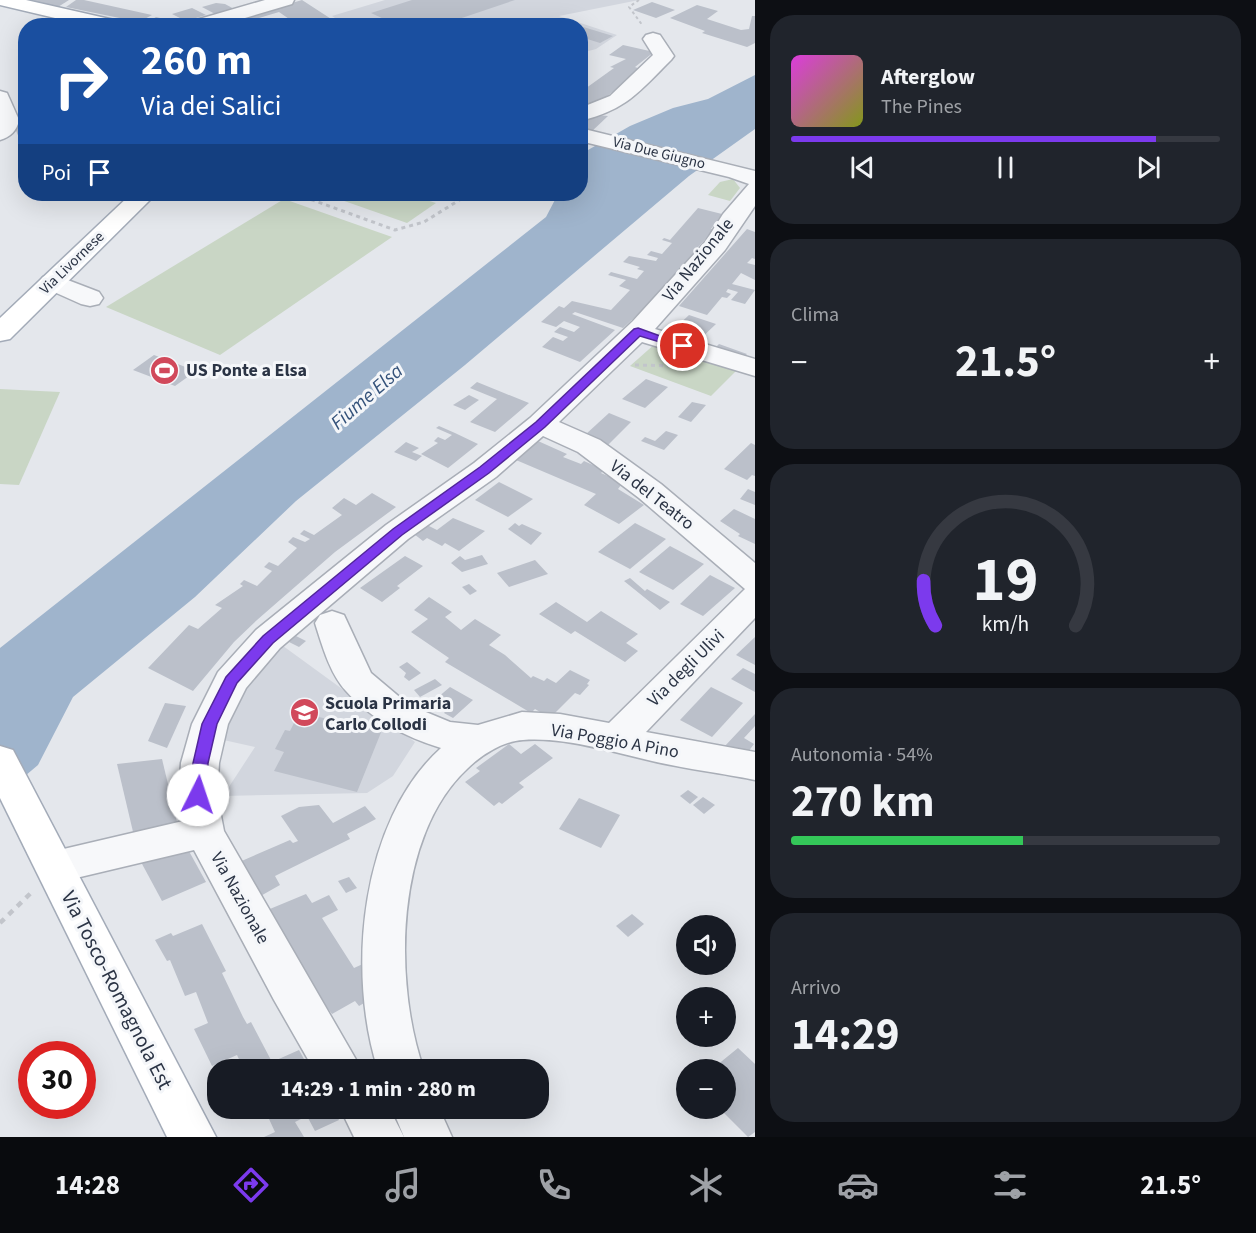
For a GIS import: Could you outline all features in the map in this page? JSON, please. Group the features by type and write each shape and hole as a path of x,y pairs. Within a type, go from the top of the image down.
{"main road":[{"path":"1,0 81,18"},
{"name":"Via Livornese","path":"0,333 137,201"},
{"name":"Via Tosco-Romagnola Est","path":"0,760 192,1137"}],"street":[{"path":"235,0 263,6"},
{"path":"223,18 285,0"},
{"path":"588,123 642,80 664,56 653,39"},
{"path":"0,97 9,120 8,126 0,133"},
{"name":"Via Due Giugno","path":"588,130 749,180"},
{"name":"Via Nazionale","path":"332,1059 289,987 204,832 198,795 200,763 210,724 231,681 268,639 397,532 485,470 540,424 638,332 716,245 749,180"},
{"path":"52,282 90,298"},
{"path":"638,332 755,368"},
{"name":"Via del Teatro","path":"540,424 589,446 650,491 755,581"},
{"name":"Via degli Ulivi","path":"617,738 755,598"},
{"path":"332,623 340,650 357,681 396,714 445,735 477,739"},
{"name":"Via Poggio A Pino","path":"397,1059 384,977 388,913 399,855 417,806 437,774 477,739 521,726 617,738 669,751 755,766"},
{"path":"49,855 204,832"},
{"path":"369,1119 380,1137"},
{"path":"421,1119 428,1137"}],"path":[{"path":"639,0 629,7 653,39"},
{"path":"315,201 394,230 403,230 457,201"},
{"path":"0,922 22,903 49,855"}],"shaded area":[{"path":"385,0 639,0 559,16 565,18 335,18 332,16"},
{"path":"588,26 617,35 596,49 588,51"},
{"name":"Scuola Primaria Carlo Collodi","path":"279,643 415,742 393,776 367,793 223,796 255,747 219,739 245,688"}],"green space":[{"path":"733,179 740,188 730,201 708,195 720,182"},
{"path":"281,201 290,201 392,237 220,355 106,307"},
{"path":"344,201 430,201 436,203 407,223"},
{"path":"656,343 737,370 711,396 630,366"},
{"path":"0,389 60,392 19,485 0,484"}],"water":[{"name":"Fiume Elsa","path":"755,75 755,129 689,176 465,365 296,501 195,597 73,697 38,765 0,797 0,648 546,217 554,201 588,201 588,150 630,126 673,108 708,99"}],"building":[{"path":"31,0 69,0 58,7"},
{"path":"76,0 84,0 152,15 146,18 120,18 66,7"},
{"path":"302,0 330,18 288,18 279,12 259,18 242,18"},
{"path":"412,0 515,0 462,18 382,18 371,13"},
{"path":"652,2 675,10 656,18 633,10"},
{"path":"216,3 225,4 236,10 217,15 202,7"},
{"path":"697,5 718,11 707,19 741,30 749,29 752,16 755,16 755,43 747,47 702,33 705,31 670,18"},
{"path":"192,8 206,15 196,18 180,18 172,14"},
{"path":"588,28 613,36 600,43 588,39"},
{"path":"623,45 654,52 635,67 643,70 588,109 588,87 614,68 610,67 626,59 609,55"},
{"path":"597,115 608,116 589,134 588,116"},
{"path":"18,122 18,136 13,123"},
{"path":"698,208 722,214 711,229 715,230 695,250 699,251 662,292 623,328 575,312 572,314 615,330 580,362 542,347 553,337 563,341 568,337 554,332 560,327 574,332 580,327 564,321 556,327 541,322 559,306 564,308 572,301 611,310 630,290 619,286 626,280 608,275 611,272 637,279 644,271 637,269 640,267 623,262 629,256 656,261 658,258 647,255 651,251 662,254 672,243 662,240 664,238 670,240"},
{"path":"747,229 755,232 755,259 752,258 747,263 755,265 755,280 741,273 732,284 755,290 745,304 731,300 738,292 728,289 726,292 731,294 727,298 722,297 707,315 679,306"},
{"path":"689,315 716,324 699,340 672,331"},
{"path":"719,344 747,354 740,361 712,351"},
{"name":"US Ponte a Elsa","path":"154,355 196,371 175,386 133,370"},
{"path":"646,379 668,387 645,408 622,399"},
{"path":"477,382 529,403 495,432 470,422 497,399 470,388"},
{"path":"469,395 479,400 465,410 453,405"},
{"path":"692,402 706,405 691,422 678,417"},
{"path":"609,413 631,422 608,445 585,435"},
{"path":"439,426 478,444 448,468 421,454 438,443 434,441 438,437 445,440 452,435 436,428"},
{"path":"666,431 678,435 664,450 641,441 645,437 655,441"},
{"path":"538,441 567,454 563,457 581,464 584,461 604,470 601,473 617,480 621,485 618,489 644,505 619,524 584,505 596,494 516,460"},
{"path":"406,442 419,448 412,452 422,456 416,461 394,452"},
{"path":"751,443 755,445 755,476 752,475 747,480 724,469"},
{"path":"499,482 533,499 508,517 475,500"},
{"path":"748,489 755,492 755,505 740,499"},
{"path":"372,493 396,507 335,552 257,620 234,642 193,691 148,668 189,625 198,629 222,608 215,605 243,586 240,584 244,580 257,586 272,571 264,567 269,562 278,566 297,548 288,542 293,537 305,542 310,539 300,534 304,530 314,535 342,515 332,508 344,498 356,505"},
{"path":"734,509 755,519 755,544 738,536 740,534 720,521"},
{"path":"453,518 485,531 459,551 445,543 442,546 427,538 423,541 414,534 427,525 437,530"},
{"path":"515,523 542,533 531,545 508,529"},
{"path":"635,523 666,539 630,569 598,552"},
{"path":"670,546 704,564 673,590 639,572"},
{"path":"482,555 488,564 462,572 451,563 460,556 465,560"},
{"path":"405,556 423,566 397,586 400,588 382,602 360,588"},
{"path":"535,560 548,574 509,587 497,573"},
{"path":"710,575 735,588 703,616 680,604"},
{"path":"630,578 645,591 647,589 670,602 660,610 624,581"},
{"path":"469,584 477,591 470,595 462,587"},
{"path":"429,597 452,612 445,617 461,630 475,619 501,635 489,645 505,655 531,678 533,676 544,681 547,678 556,683 570,670 590,680 587,684 589,685 580,695 575,693 550,718 535,709 531,713 445,662 449,658 411,632 428,619 414,610"},
{"path":"556,602 587,622 601,611 638,634 626,643 638,651 625,662 575,631 571,634 539,614"},
{"path":"296,636 306,641 299,647 289,642"},
{"path":"755,637 755,665 736,655"},
{"path":"407,662 421,673 409,681 404,677 406,673 399,667"},
{"path":"743,668 755,674 755,692 731,679"},
{"path":"435,679 442,685 420,697 414,690"},
{"path":"450,687 473,700 453,718 444,713 450,706 437,698"},
{"path":"711,687 743,703 712,737 680,720"},
{"path":"165,703 186,706 167,748 148,741"},
{"path":"299,713 382,730 357,792 274,771 284,752 275,749 285,730 290,731"},
{"path":"755,714 755,726 744,738 754,744 748,752 724,747"},
{"path":"509,744 521,754 535,744 553,758 519,783 524,787 502,804 499,802 494,806 465,782 480,771 476,768"},
{"path":"162,759 178,826 134,836 117,764"},
{"path":"688,790 698,797 690,804 680,796"},
{"path":"703,797 715,805 704,814 693,805"},
{"path":"579,798 620,815 601,848 559,829"},
{"path":"319,805 333,823 365,806 376,819 347,834 350,839 275,876 280,885 257,898 237,863 290,840 293,843 298,841 281,816 299,807"},
{"path":"185,844 206,882 162,901 141,862"},
{"path":"349,877 357,888 346,893 338,881"},
{"path":"306,894 312,903 329,895 338,910 322,918 354,968 376,958 378,995 359,1006 355,1001 332,1014 298,969 265,911"},
{"path":"632,914 644,924 628,937 616,926"},
{"path":"202,924 226,971 222,973 243,1017 247,1024 251,1022 270,1059 239,1059 237,1055 228,1059 209,1059 194,1029 208,1023 196,992 185,996 170,960 167,961 155,940 171,933 173,936"},
{"path":"738,1048 755,1064 755,1132 748,1137 730,1119 736,1119 736,1059 724,1059"},
{"path":"299,1050 304,1059 279,1059"},
{"path":"269,1119 301,1119 295,1122 304,1137 264,1137 275,1132"},
{"path":"309,1119 339,1120 315,1131"}],"place":[{"name":"US Ponte a Elsa","path":"165,370"},
{"name":"Scuola Primaria Carlo Collodi","path":"304,713"}],"route":[{"path":"198,795 200,763 210,724 231,681 268,639 397,532 485,470 540,424 638,332 683,346"}]}
